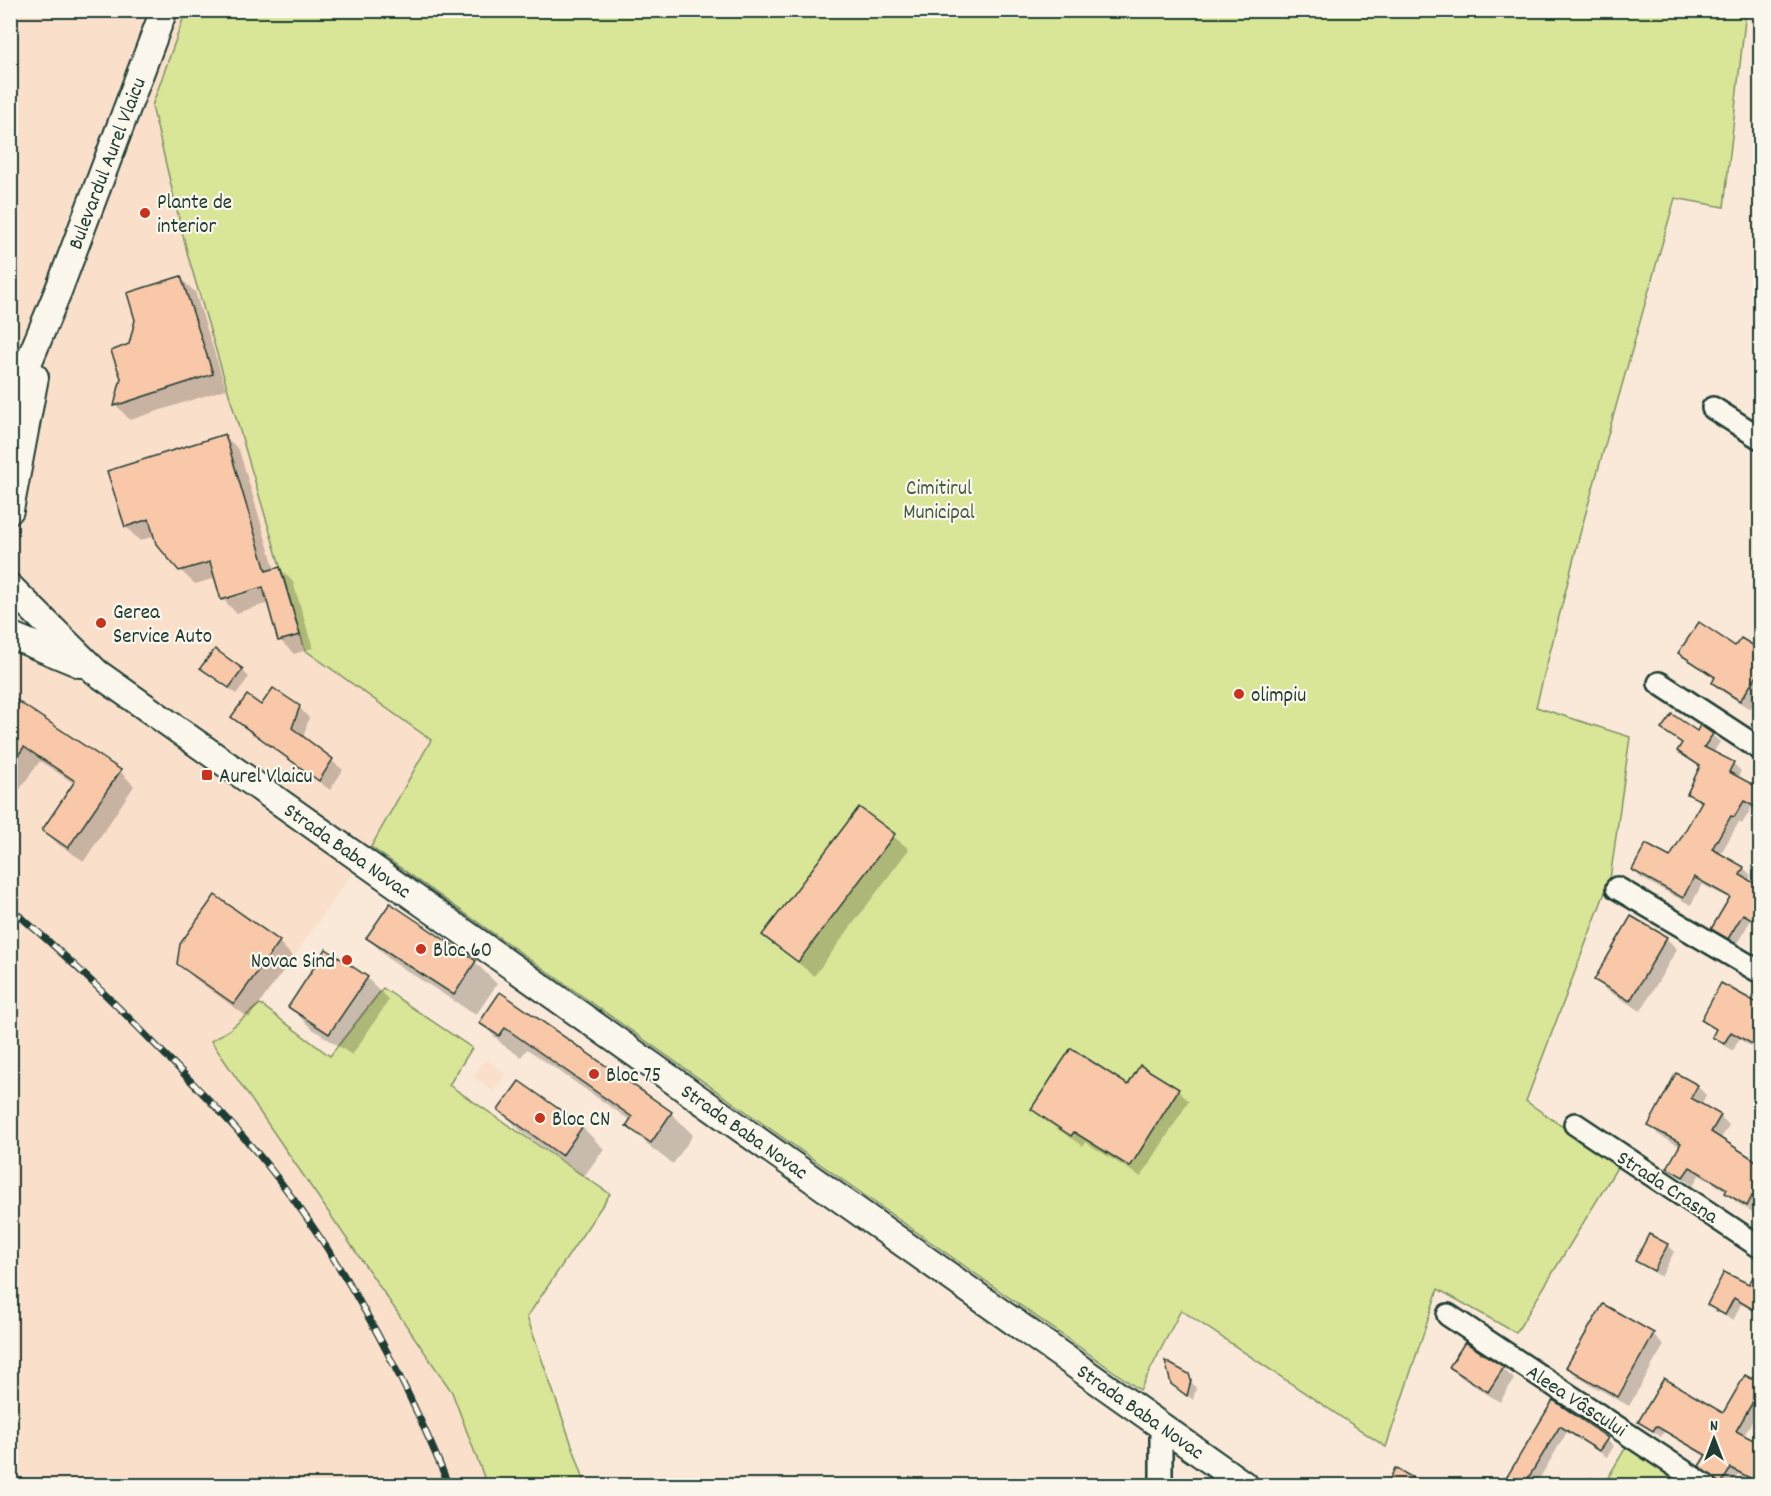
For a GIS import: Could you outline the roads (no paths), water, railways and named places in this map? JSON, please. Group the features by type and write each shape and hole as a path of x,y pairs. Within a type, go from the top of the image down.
{"main road":[{"name":"Bulevardul Aurel Vlaicu","path":"10,407 48,315 164,10"},
{"name":"Bulevardul Aurel Vlaicu","path":"10,510 48,315"},
{"path":"10,588 10,610"},
{"name":"Strada Baba Novac","path":"10,588 96,672 1246,1485"},
{"name":"Strada Baba Novac","path":"10,635 96,672"}],"street":[{"path":"1713,408 1761,438"},
{"path":"1659,683 1761,748"},
{"path":"1617,888 1761,972"},
{"name":"Strada Crasna","path":"1575,1124 1761,1247"},
{"name":"Aleea Vâscului","path":"1448,1315 1707,1485"},
{"path":"1161,1427 1161,1485"}],"railway":[{"path":"10,908 89,979 182,1072 244,1138 288,1192 366,1313 411,1399 449,1486"}],"place":[{"name":"Plante de interior","path":"145,213"},
{"name":"Gerea Service Auto","path":"101,623"},
{"name":"olimpiu","path":"1239,694"},
{"name":"Aurel Vlaicu","path":"207,775"},
{"name":"Bloc 60","path":"421,949"},
{"name":"Novac Sind","path":"347,960"},
{"name":"Bloc 75","path":"594,1074"},
{"name":"Bloc CN","path":"540,1118"}],"park label":[{"name":"Cimitirul Municipal","path":"939,499"}]}
